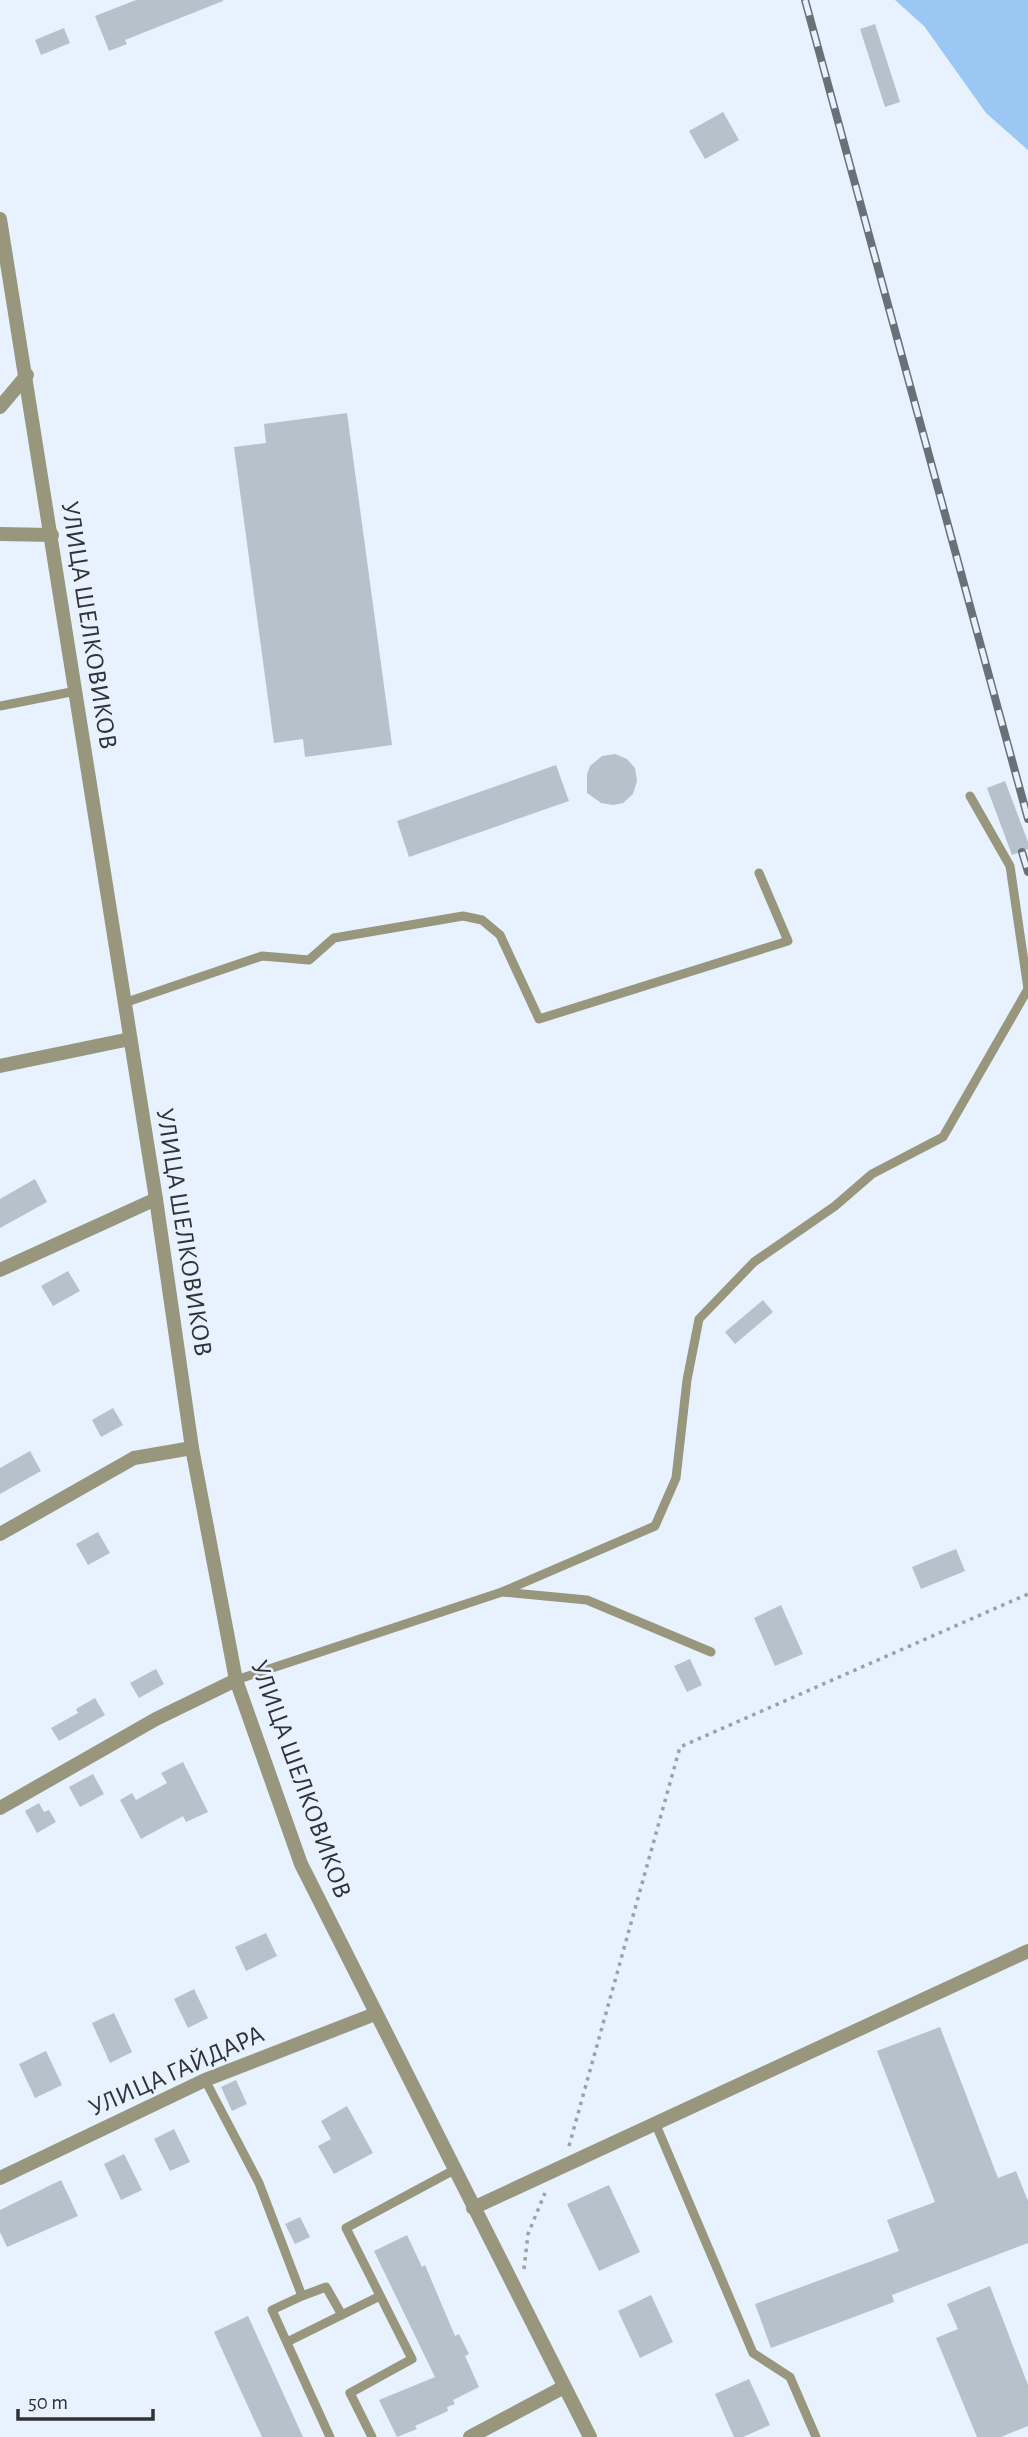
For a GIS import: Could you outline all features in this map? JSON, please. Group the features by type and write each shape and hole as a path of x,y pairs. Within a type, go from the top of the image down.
{"street":[{"name":"УЛИЦА ШЕЛКОВИКОВ","path":"0,219 27,375 156,1199 192,1448 236,1680 301,1864 374,2014 590,2437"},
{"path":"0,407 27,375"},
{"path":"0,534 51,535"},
{"path":"0,1066 130,1039"},
{"path":"0,1270 156,1199"},
{"path":"0,1534 134,1458 192,1448"},
{"path":"0,1808 156,1719 236,1680"},
{"path":"473,2208 1028,1951"},
{"name":"УЛИЦА ГАЙДАРА","path":"0,2178 205,2080 374,2014"},
{"path":"470,2437 564,2387"}],"lane":[{"path":"0,706 76,691"},
{"path":"236,1680 502,1592 655,1526 676,1478 687,1380 699,1319 754,1262 835,1206 872,1174 943,1137 1028,989 1010,866 970,796"},
{"path":"124,1003 262,956 309,960 334,938 463,916 482,920 500,935 539,1020 788,941 759,873"},
{"path":"502,1592 587,1600 711,1652"},
{"path":"205,2080 259,2183 302,2296"},
{"path":"656,2125 753,2353 790,2377 816,2437"},
{"path":"372,2437 350,2393 412,2359 346,2228 454,2170"},
{"path":"330,2437 272,2311 326,2287 342,2315"},
{"path":"287,2342 380,2296"}],"path":[{"path":"523,2306 528,2234 540,2200 563,2167 680,1747 1028,1594"}],"shaded area":[{"path":"895,0 1028,0 1028,150 986,113 924,26"}],"building":[{"path":"136,0 223,1 125,40 127,44 109,51 95,16"},
{"path":"875,24 900,102 885,107 860,29"},
{"path":"64,28 70,43 41,55 35,40"},
{"path":"723,112 739,140 705,159 689,131"},
{"path":"347,413 392,745 305,757 303,739 274,743 234,447 266,443 264,424"},
{"path":"615,754 627,759 635,768 637,781 633,794 623,803 613,805 601,803 587,793 587,774 590,766 602,756"},
{"path":"556,765 569,801 409,857 397,821"},
{"path":"1005,781 1028,842 1028,849 1012,855 987,788"},
{"path":"35,1179 47,1202 0,1228 0,1199"},
{"path":"68,1271 80,1291 53,1306 41,1286"},
{"path":"763,1300 773,1312 735,1344 725,1332"},
{"path":"113,1408 123,1425 101,1437 92,1420"},
{"path":"30,1451 41,1471 0,1494 0,1468"},
{"path":"98,1532 110,1553 88,1565 76,1544"},
{"path":"956,1549 965,1571 921,1589 912,1567"},
{"path":"781,1605 803,1654 775,1666 754,1618"},
{"path":"690,1659 702,1685 687,1692 674,1666"},
{"path":"156,1669 164,1684 139,1698 130,1683"},
{"path":"95,1698 105,1715 59,1741 51,1728 78,1713 76,1709"},
{"path":"183,1762 208,1812 186,1822 183,1816 141,1839 120,1800 132,1793 136,1800 167,1783 161,1773"},
{"path":"93,1774 104,1794 80,1807 69,1787"},
{"path":"39,1803 44,1812 49,1810 56,1822 37,1833 25,1811"},
{"path":"266,1933 277,1956 246,1971 235,1947"},
{"path":"194,1989 208,2018 188,2028 174,1999"},
{"path":"114,2013 132,2052 110,2063 92,2023"},
{"path":"940,2027 998,2178 1016,2171 1028,2201 1028,2243 892,2295 894,2302 771,2348 755,2304 899,2251 887,2220 935,2202 877,2051"},
{"path":"46,2051 62,2085 35,2098 19,2064"},
{"path":"236,2080 247,2104 232,2111 221,2087"},
{"path":"347,2106 373,2153 334,2174 318,2146 331,2139 321,2121"},
{"path":"174,2129 190,2162 170,2171 154,2139"},
{"path":"124,2154 142,2190 121,2200 104,2164"},
{"path":"61,2180 78,2216 7,2247 0,2232 0,2210"},
{"path":"609,2185 640,2252 599,2271 567,2204"},
{"path":"300,2217 310,2237 295,2244 285,2224"},
{"path":"407,2235 422,2267 425,2265 455,2336 459,2334 469,2354 465,2356 479,2387 453,2400 455,2404 447,2407 448,2411 397,2437 379,2400 435,2377 374,2251"},
{"path":"990,2286 1028,2385 1028,2426 1001,2437 977,2437 936,2338 958,2329 947,2304"},
{"path":"651,2295 673,2342 640,2358 618,2311"},
{"path":"248,2316 303,2437 262,2437 214,2332"},
{"path":"749,2379 770,2425 743,2437 734,2437 715,2394"}],"railway":[{"path":"805,0 1028,819"},
{"path":"1022,852 1028,872"}]}
